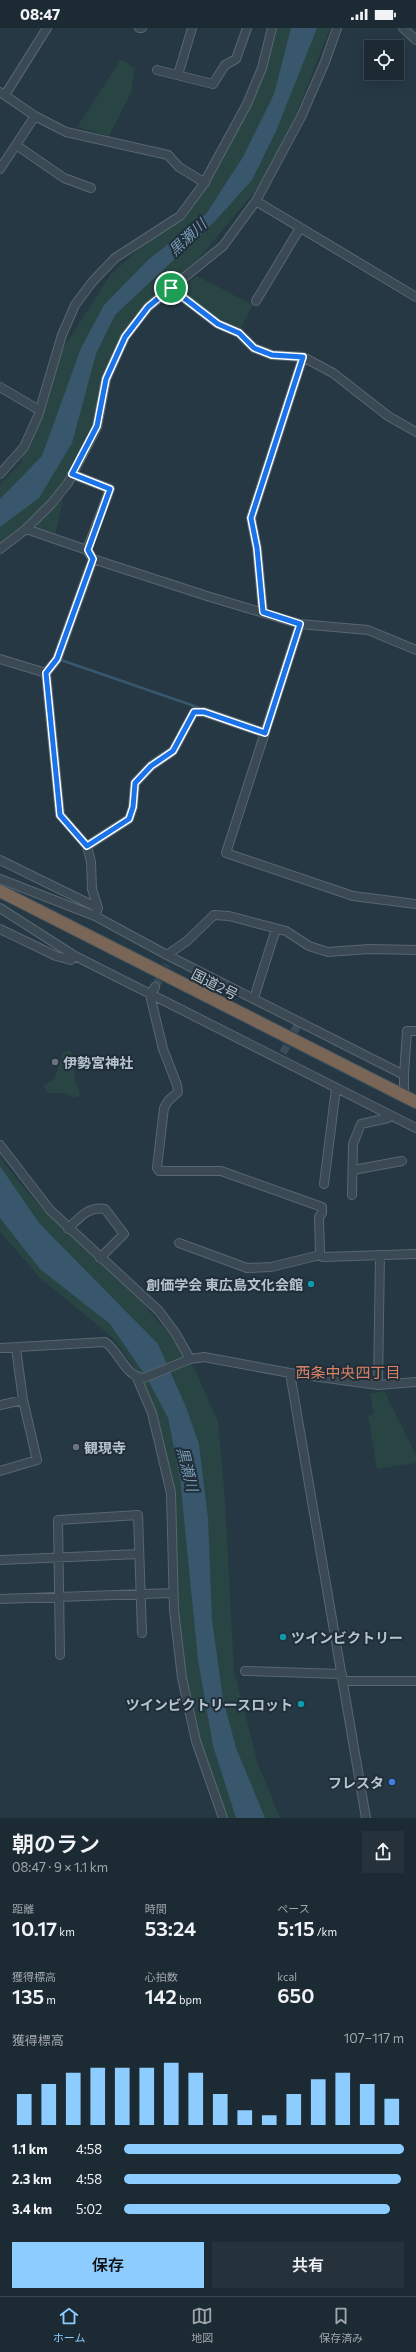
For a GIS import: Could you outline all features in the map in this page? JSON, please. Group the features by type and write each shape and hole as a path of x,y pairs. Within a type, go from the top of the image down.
{"highway":[{"name":"国道2号","path":"0,891 416,1102"}],"street":[{"path":"47,28 3,93 35,116 66,132 168,156 179,167 205,183"},
{"path":"178,75 192,28"},
{"path":"157,70 213,84 225,65 236,59 247,28"},
{"path":"0,474 24,447 39,410 62,335 75,305 93,281 115,258 180,216 205,183 248,104 262,68 272,28"},
{"path":"0,549 26,529 52,503 72,474 97,426 106,379 125,337 148,307 223,246 256,201 301,117 325,62 337,28"},
{"path":"403,28 416,40"},
{"path":"0,169 35,116"},
{"path":"16,146 64,178 91,188"},
{"path":"256,201 416,297"},
{"path":"256,301 300,228"},
{"path":"171,288 218,324 239,333 254,348 272,355 303,357 333,373 388,416 416,432"},
{"path":"263,612 257,548 251,518 303,357"},
{"path":"0,387 39,410"},
{"path":"72,474 110,489 88,550"},
{"path":"26,529 88,550 93,559 300,624 368,630 416,650"},
{"path":"93,559 57,659 46,673 60,815 87,846 91,862 92,889 96,912"},
{"path":"300,624 226,853 353,896 416,904"},
{"path":"0,659 46,673"},
{"path":"87,846 129,819 133,807 135,783 151,766 173,751 194,712 204,712 265,733"},
{"path":"0,860 96,912 170,956 254,998 298,1024 404,1075"},
{"path":"0,879 96,912"},
{"path":"0,908 75,956 153,990 282,1056 336,1088 416,1128"},
{"path":"168,965 170,956 214,915 229,916 286,931 309,946 328,952 369,949 416,950"},
{"path":"0,929 56,956 71,960 75,956"},
{"path":"254,998 276,929"},
{"path":"153,990 163,1049 178,1085 178,1092 168,1101 164,1108 157,1168 164,1172 222,1171 322,1207 322,1213 319,1217 320,1255"},
{"path":"404,1096 407,1031 416,1031"},
{"path":"324,1184 336,1088"},
{"path":"352,1195 353,1144 361,1124 388,1118"},
{"path":"0,1145 45,1205 68,1229 159,1311 190,1359"},
{"path":"353,1170 402,1161"},
{"path":"68,1229 86,1212 98,1208 105,1209 124,1234 100,1258"},
{"path":"179,1243 247,1268 271,1267 320,1255 323,1257 416,1254"},
{"path":"378,1385 380,1255"},
{"path":"0,1348 16,1348 96,1340 105,1342 114,1348 130,1373 140,1378 152,1413 172,1493 173,1593 182,1678 196,1740 223,1818"},
{"path":"0,1471 37,1460 22,1400 16,1348"},
{"path":"140,1378 190,1359 217,1358 290,1373 378,1385 416,1382"},
{"path":"290,1373 366,1818"},
{"path":"0,1405 22,1400"},
{"path":"60,1655 58,1520 138,1515 142,1633"},
{"path":"0,1560 139,1554"},
{"path":"0,1599 173,1593"},
{"path":"245,1671 416,1681"}],"green space":[{"path":"274,28 330,28 276,166 200,257 132,318 97,427 52,503 0,544 0,484 20,464 54,362 111,274 150,239 183,217 262,68"},
{"path":"121,59 135,69 131,92 109,136 77,127"},
{"path":"197,276 253,305 240,329 215,316 180,288"},
{"path":"63,499 55,536 39,531 36,528 38,522"},
{"path":"71,1051 72,1054 75,1080 80,1093 80,1095 75,1098 64,1093 48,1093 43,1086 55,1079 62,1053"},
{"path":"0,1154 5,1164 42,1209 135,1295 175,1340 194,1368 218,1421 225,1500 234,1671 258,1764 280,1818 223,1818 204,1763 181,1669 173,1487 163,1437 154,1411 134,1367 112,1337 40,1278 0,1232"},
{"path":"384,1391 416,1455 416,1463 377,1469 368,1416 374,1414 370,1394"}],"water":[{"name":"黒瀬川","path":"291,28 317,28 276,131 252,180 215,221 115,315 96,354 72,443 39,498 0,527 0,499 42,456 81,348 104,305 148,260 206,214 243,157 274,94"},
{"name":"黒瀬川","path":"0,1166 39,1223 158,1344 186,1407 199,1444 208,1519 212,1620 223,1699 236,1748 265,1818 236,1818 213,1746 198,1660 180,1478 168,1418 147,1378 110,1324 40,1269 0,1218"}],"waterway":[{"path":"58,659 203,709"}],"tunnel":[{"path":"155,987 167,965"},
{"path":"283,1053 297,1026"}],"place":[{"name":"伊勢宮神社","path":"55,1062"},
{"name":"創価学会 東広島文化会館","path":"311,1284"},
{"name":"観現寺","path":"76,1447"},
{"name":"ツインビクトリー","path":"283,1637"},
{"name":"ツインビクトリースロット","path":"301,1704"},
{"name":"フレスタ","path":"392,1782"}],"district":[{"name":"西条中央四丁目","path":"348,1372"}],"route":[{"path":"171,288 218,324 239,333 254,348 272,355 303,357 289,396 251,518 257,548 263,612 300,624 265,733 204,712 194,712 173,751 151,766 135,783 133,807 129,819 87,846 60,815 50,700 46,673 57,659 93,559 88,550 110,489 72,474 97,426 106,379 125,337 148,307 171,288"}]}
